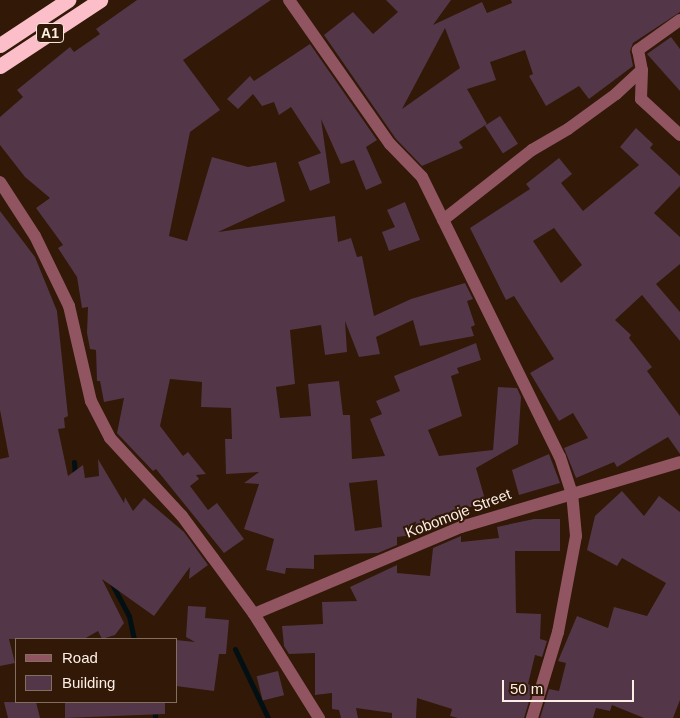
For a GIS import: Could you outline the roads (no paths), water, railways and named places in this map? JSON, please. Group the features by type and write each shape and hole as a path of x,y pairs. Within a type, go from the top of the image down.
{"highway":[{"name":"A1","path":"0,45 68,0"},
{"name":"A1","path":"0,66 100,0"}],"street":[{"path":"289,0 390,144 422,177 551,431 572,493 576,536 558,632 532,718"},
{"path":"680,20 638,50 642,70 640,98 680,136"},
{"path":"443,220 532,150 568,129 616,94 642,70"},
{"path":"0,182 35,236 69,306 91,401 110,438 182,516 254,614 319,718"},
{"name":"Kobomoje Street","path":"254,614 461,526 680,462"}],"waterway":[{"path":"74,462 75,476"},
{"path":"111,582 129,616 134,638"},
{"path":"235,649 268,718"},
{"path":"154,703 155,718"}]}
